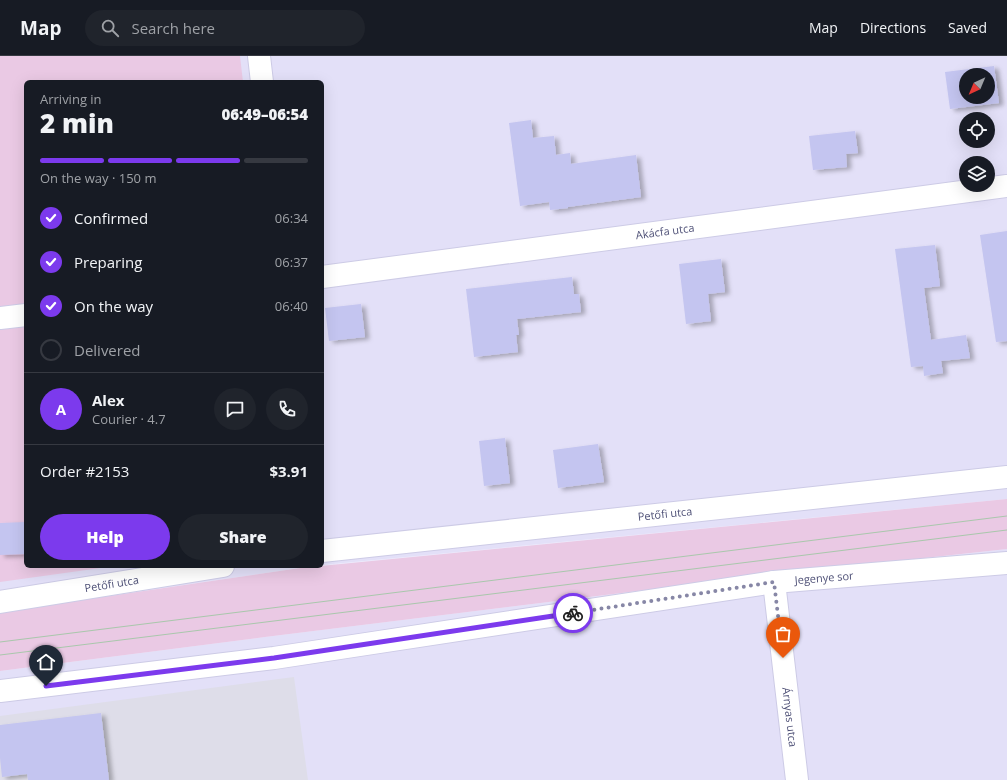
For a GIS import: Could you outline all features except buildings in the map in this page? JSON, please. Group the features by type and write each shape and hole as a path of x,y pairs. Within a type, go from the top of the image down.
{"street":[{"path":"259,56 262,80"},
{"name":"Akácfa utca","path":"324,278 1007,186"},
{"path":"0,318 24,315"},
{"name":"Petőfi utca","path":"324,551 1007,477"},
{"name":"Jegenye sor","path":"0,691 274,658 774,582 1007,564"},
{"name":"Petőfi utca","path":"0,602 211,568"},
{"name":"Árnyas utca","path":"774,582 797,780"}],"shaded area":[{"path":"0,56 1007,56 1007,499 324,565 324,80 24,80 24,568 300,568 0,612"},
{"path":"0,56 240,56 243,80 24,80 24,568 101,568 0,582"},
{"path":"1007,499 1007,549 759,576 0,671 0,612 300,568 324,568 324,566"},
{"path":"1007,549 1007,780 0,780 0,671 759,576"},
{"path":"294,677 308,780 0,780 0,716"}],"tram line":[{"path":"0,642 1007,516"},
{"path":"0,655 1007,530"}],"way so far":[{"path":"573,613 774,582 783,658"}],"route":[{"path":"46,686 274,658 573,613"}]}
